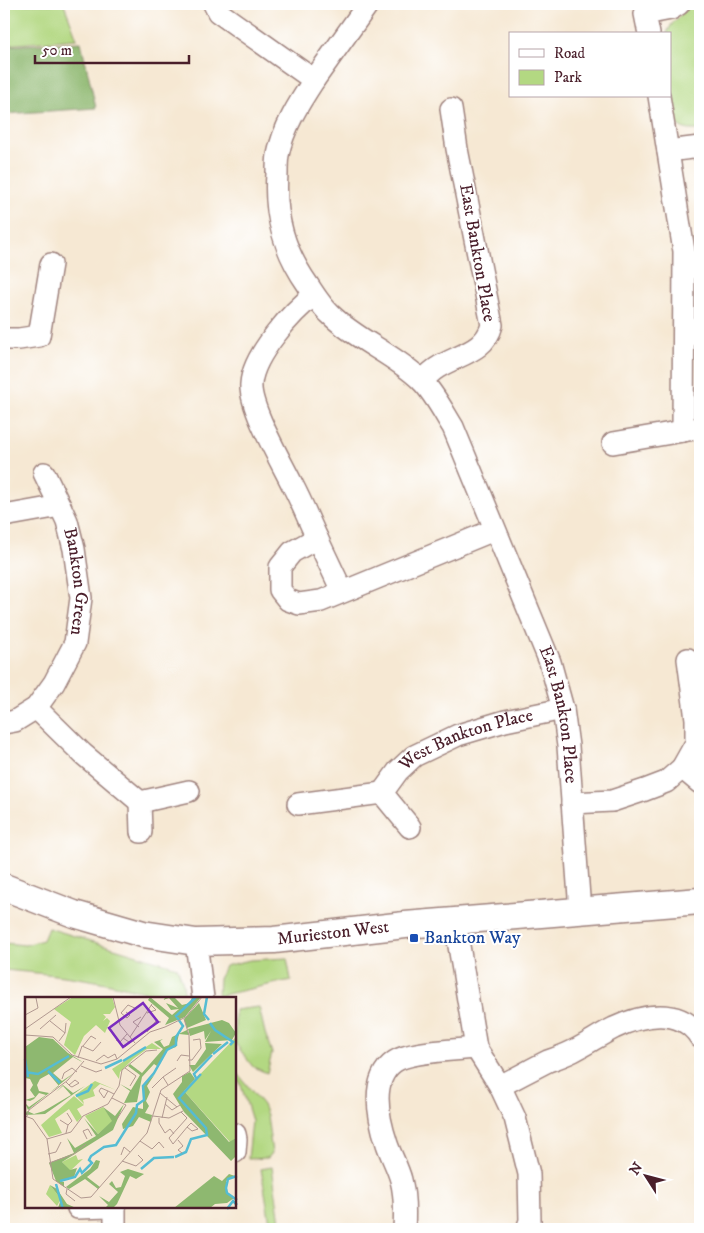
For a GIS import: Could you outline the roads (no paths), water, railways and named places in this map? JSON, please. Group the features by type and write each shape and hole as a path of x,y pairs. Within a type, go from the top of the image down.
{"street":[{"path":"214,4 218,12 314,80"},
{"name":"East Bankton Place","path":"368,4 299,102 286,130 278,156 276,186 284,243 295,266 330,315 390,355 422,381 452,427 550,662 563,709 568,746 580,911"},
{"path":"645,17 679,4"},
{"path":"614,443 692,430 684,251 659,98"},
{"name":"East Bankton Place","path":"422,381 436,368 483,344 490,335 492,325 449,150 451,109"},
{"path":"668,151 700,147"},
{"path":"4,339 40,336 51,264"},
{"path":"314,295 299,307 271,340 254,370 251,385 253,401 342,592"},
{"name":"Bankton Green","path":"4,723 15,722 36,708 54,683 75,643 81,598 74,549 67,521 44,473"},
{"name":"Bankton Green","path":"4,516 60,506"},
{"path":"317,538 292,552 280,566 280,590 288,600 299,604 321,601 494,530"},
{"path":"572,803 612,801 666,782 682,768 696,743 696,718 688,659"},
{"path":"36,708 83,754 140,802 141,832"},
{"name":"West Bankton Place","path":"410,827 382,792 398,771 414,756 458,735 505,721 563,709"},
{"path":"682,768 700,782"},
{"path":"140,802 189,791"},
{"path":"298,804 382,792"},
{"name":"Murieston West","path":"4,887 74,914 143,934 196,942 274,940 404,925 700,901"},
{"path":"454,922 476,1048 500,1086 515,1118 529,1174 530,1221 527,1229"},
{"path":"196,942 203,997"},
{"path":"500,1086 573,1051 614,1028 642,1018 659,1016 677,1017 692,1025 700,1037"},
{"path":"404,1229 405,1213 401,1180 386,1144 378,1110 381,1081 386,1070 395,1061 414,1055 476,1048"},
{"path":"115,1208 115,1229"}],"place":[{"name":"Bankton Way","path":"414,938"}]}
